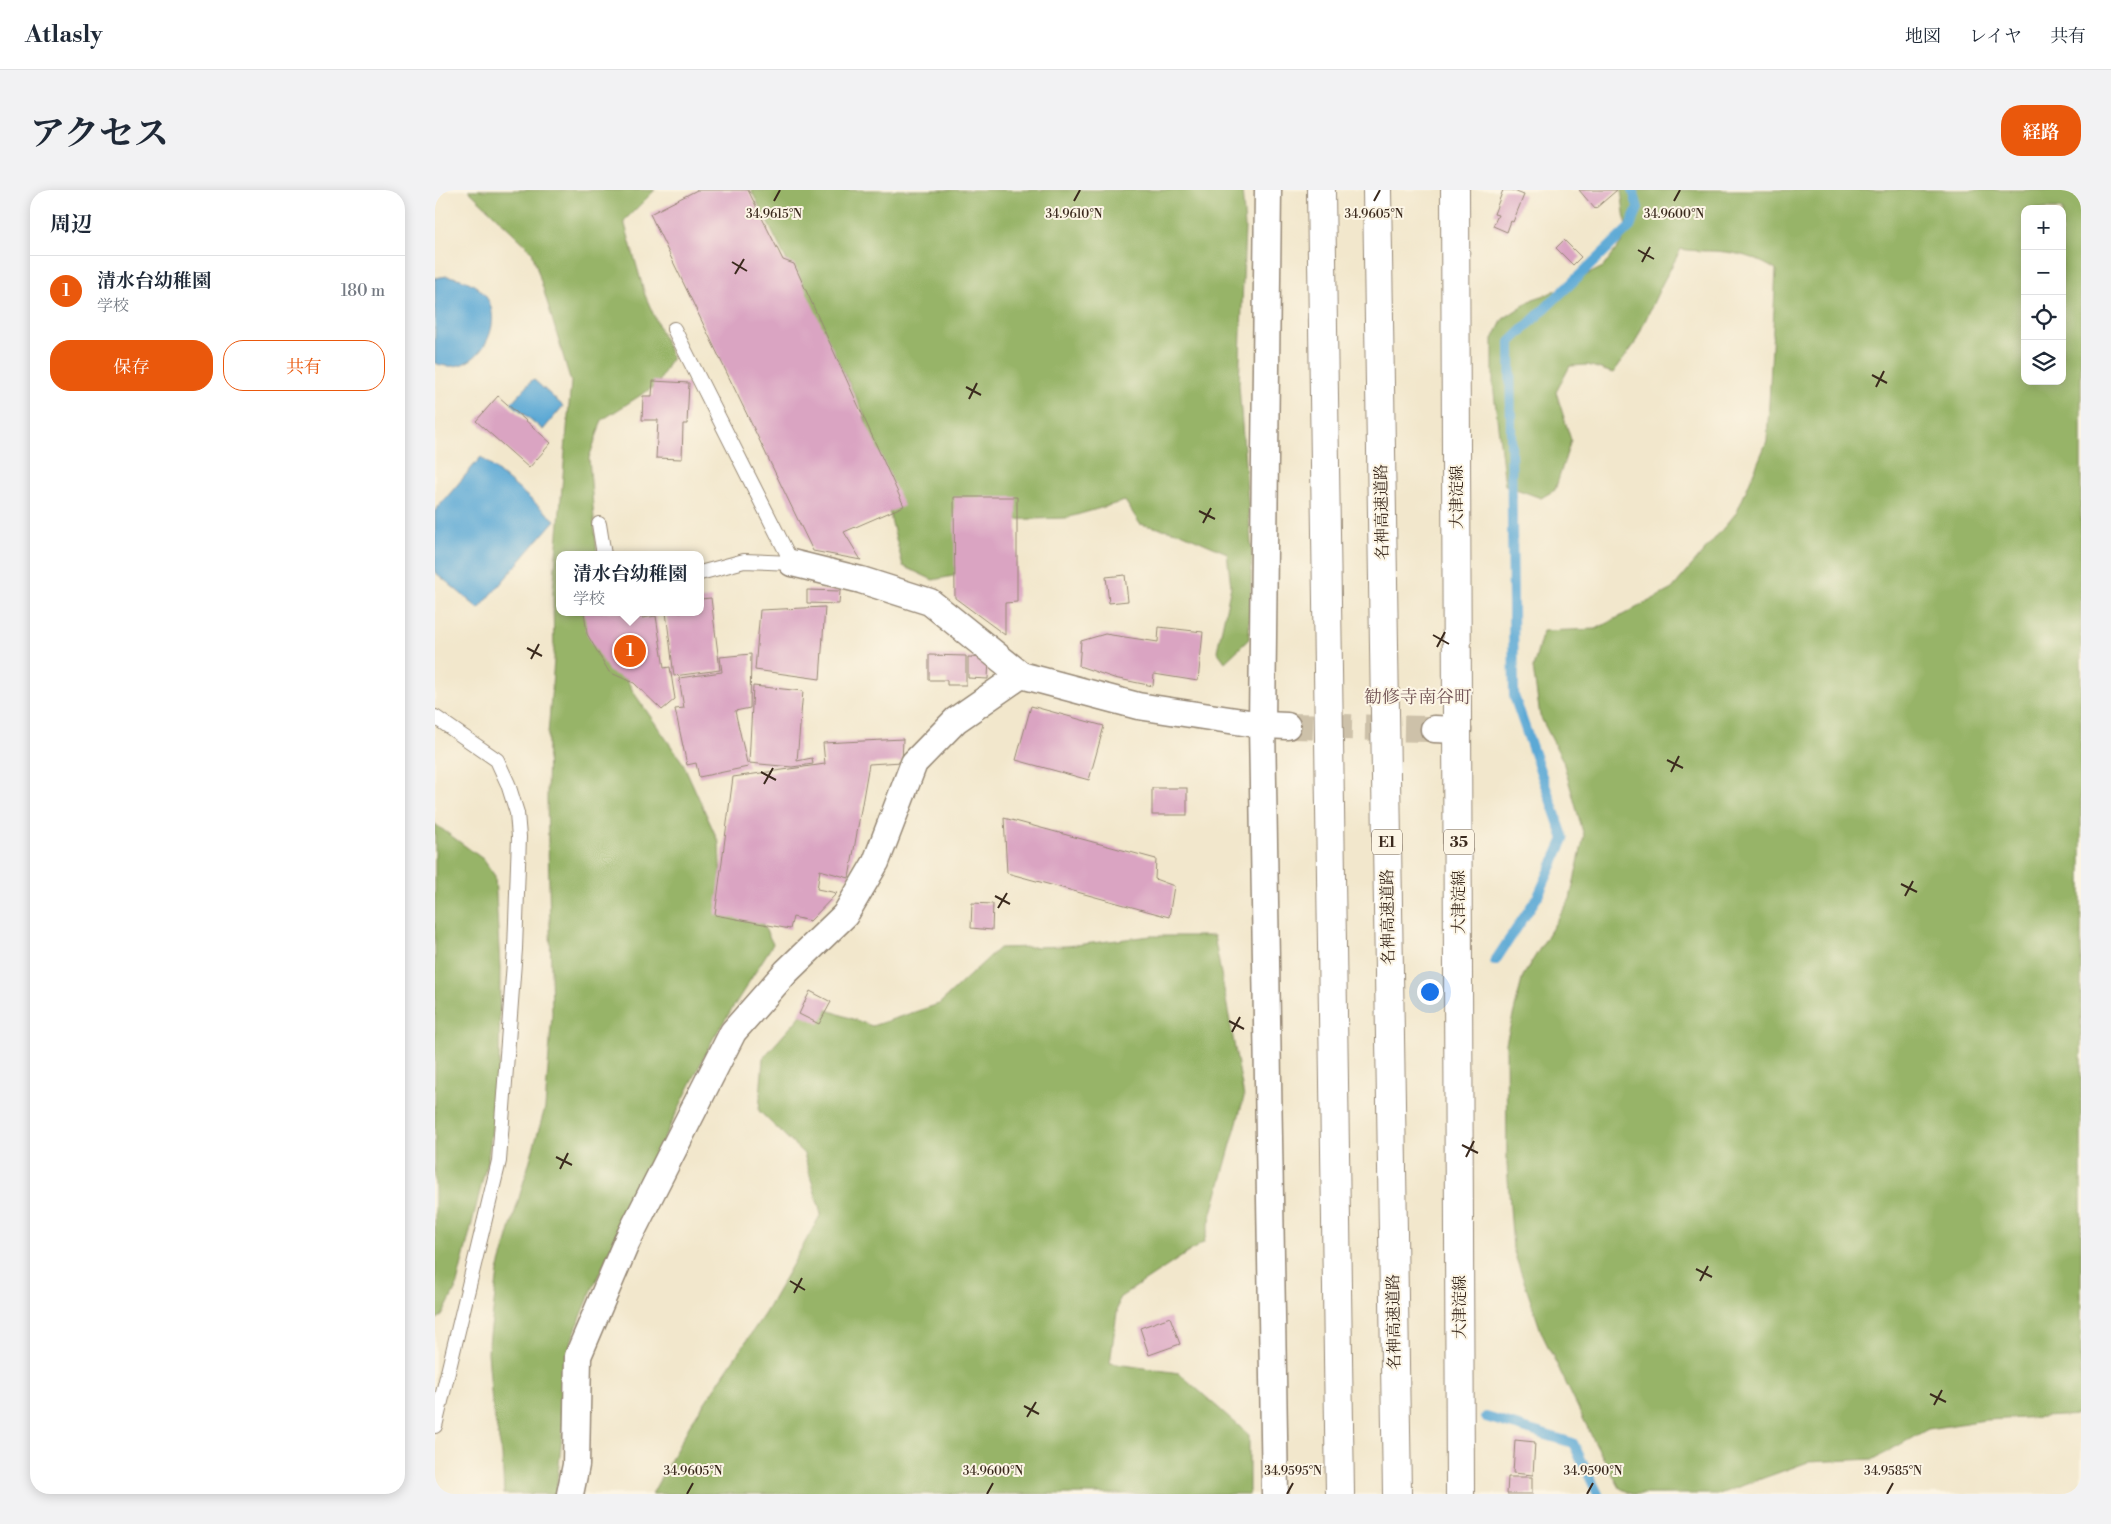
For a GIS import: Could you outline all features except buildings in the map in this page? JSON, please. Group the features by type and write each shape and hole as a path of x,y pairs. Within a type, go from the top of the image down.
{"main road":[{"path":"1321,190 1340,1494"},
{"name":"名神高速道路","path":"1377,190 1397,1494"},
{"name":"大津淀線","path":"1455,190 1446,729 1460,1494"}],"street":[{"path":"1268,190 1274,726 1275,1494"},
{"path":"792,564 861,580 930,602 1021,675 1138,706 1274,726"},
{"path":"570,1494 576,1465 578,1356 627,1241 733,1032 786,972 845,915 876,862 914,763 956,720 1021,675"}],"lane":[{"path":"674,329 792,564"},
{"path":"599,524 603,551"},
{"path":"704,572 744,561 792,564"},
{"path":"435,716 497,760 509,784 517,813 519,837 515,949 499,1161 436,1417"}],"green space":[{"path":"468,190 655,190 624,221 645,295 672,357 658,384 602,420 589,458 597,551 557,551 571,382 532,251"},
{"path":"751,190 1242,190 1245,227 1239,385 1252,555 1249,639 1225,662 1217,651 1231,586 1227,553 1181,533 1140,524 1125,501 1066,518 998,520 968,573 933,580 903,566 863,411"},
{"path":"1621,190 2081,190 2081,1415 1985,1420 1928,1429 1874,1459 1808,1462 1719,1494 1632,1494 1620,1488 1596,1445 1542,1334 1513,1249 1507,1164 1506,1043 1523,976 1570,899 1584,836 1563,761 1540,716 1533,668 1543,631 1596,629 1672,589 1737,512 1767,441 1776,270 1758,260 1739,254 1681,249 1662,284 1634,345 1613,373 1588,365 1570,366 1556,392 1571,440 1555,490 1541,498 1505,485 1493,384 1493,339 1503,319 1533,299 1548,294 1603,267 1627,235"},
{"path":"556,557 556,616 604,616 607,643 634,693 683,763 719,843 722,909 760,919 773,944 713,1039 637,1193 591,1292 572,1339 556,1494 504,1494 502,1455 492,1404 488,1352 498,1271 545,1108 552,1014 547,799 548,734 554,660 553,592"},
{"path":"435,824 483,859 495,876 500,968 499,1080 488,1158 456,1288 442,1316 435,1320"},
{"path":"1151,936 1214,936 1244,1097 1204,1242 1119,1298 1110,1363 1179,1373 1249,1435 1249,1494 652,1494 691,1423 765,1313 821,1214 804,1154 759,1111 763,1058 811,1004 872,1026 939,1004 999,948 1067,946"}],"water":[{"path":"447,276 472,284 486,297 492,314 491,332 483,348 470,360 453,366 435,363 435,278"},
{"path":"533,379 563,406 543,430 511,403"},
{"path":"481,457 555,520 479,609 435,572 435,511"}],"waterway":[{"path":"1495,961 1538,896 1564,839 1514,696 1510,342 1630,227 1638,208 1633,190"},
{"path":"1486,1417 1573,1443 1598,1494"}],"tunnel":[{"path":"1287,726 1434,729"}],"place":[{"name":"清水台幼稚園","path":"630,651"}],"district":[{"name":"勧修寺南谷町","path":"1418,697"}]}
